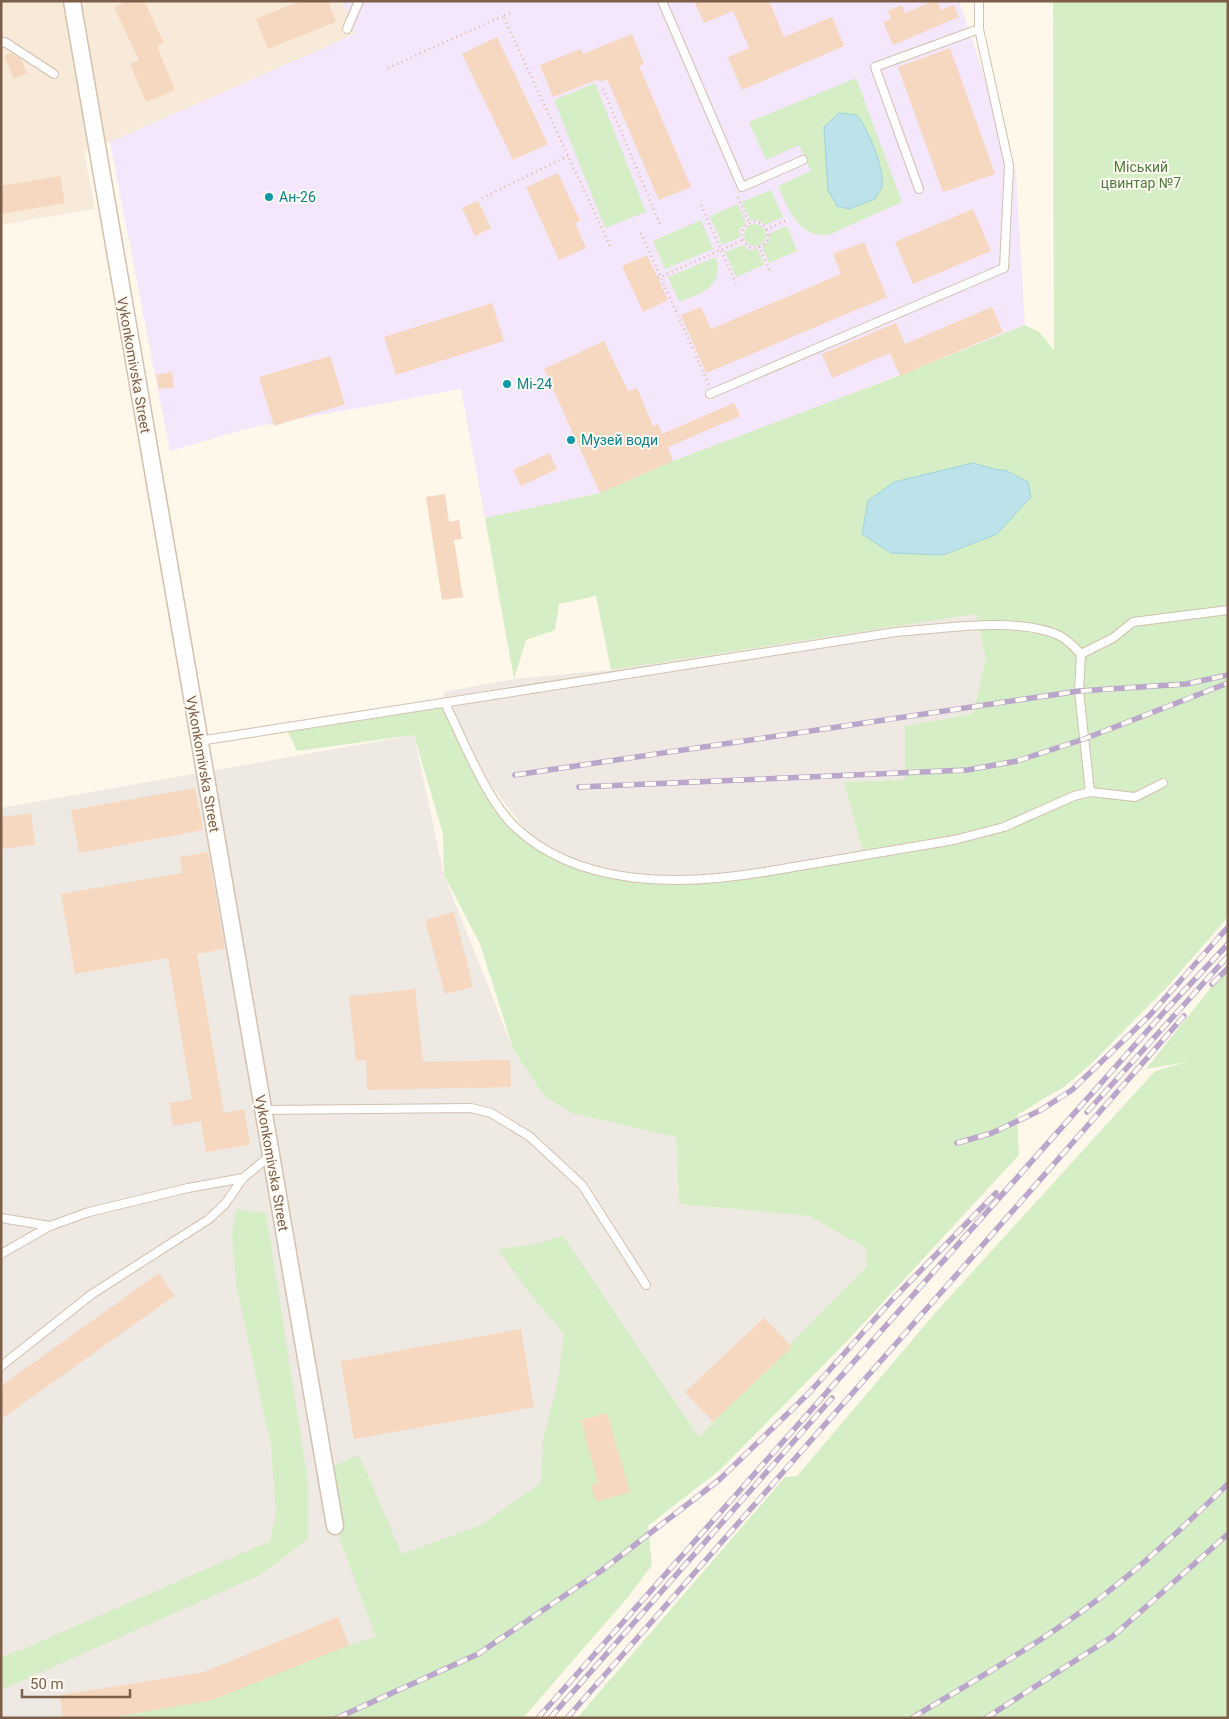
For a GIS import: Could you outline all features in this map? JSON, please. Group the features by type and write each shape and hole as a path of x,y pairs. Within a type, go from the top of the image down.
{"street":[{"name":"Vykonkomivska Street","path":"72,1 335,1526"}],"lane":[{"path":"347,28 359,1"},
{"path":"662,1 742,187 803,160"},
{"path":"711,394 1004,268 1008,164 979,29 979,1"},
{"path":"919,189 875,67 979,29"},
{"path":"1,44 6,42 54,74"},
{"path":"1081,654 1113,638 1133,622 1228,610"},
{"path":"199,741 896,632 1004,625 1043,630 1061,637 1081,654"},
{"path":"1081,654 1079,691 1090,792"},
{"path":"445,703 486,785 512,824 547,852 584,867 616,875 677,880 738,876 954,840 1004,827 1074,796 1090,792 1134,797 1164,784"},
{"path":"263,1110 471,1108 491,1113 529,1136 582,1185 646,1285"},
{"path":"1,1366 92,1294 209,1219 225,1204 243,1178 271,1155"},
{"path":"1,1254 50,1226 88,1212 188,1188 243,1178"},
{"path":"1,1218 50,1226"}],"path":[{"path":"388,68 510,12"},
{"path":"503,16 610,246"},
{"path":"603,89 660,224"},
{"path":"482,198 568,156"},
{"path":"734,190 749,223"},
{"path":"701,205 737,286"},
{"path":"766,230 787,220"},
{"path":"749,223 759,223 766,230 766,240 759,246 749,246 743,240 742,232 749,223"},
{"path":"641,233 711,394"},
{"path":"659,277 743,240"},
{"path":"759,246 770,272"}],"shaded area":[{"path":"1,1 342,1 355,34 110,142 84,151 95,209 1,225"},
{"path":"342,1 959,1 1016,172 1025,325 600,493 485,518 461,389 249,428 170,451 110,142 355,34"},
{"path":"976,614 986,659 973,714 905,726 905,780 844,782 864,855 719,877 647,878 584,867 536,844 489,783 447,707 443,692 514,679 611,670"},
{"path":"414,735 444,875 514,1051 544,1096 574,1114 676,1137 679,1204 809,1216 866,1248 867,1266 643,1506 223,1718 1,1718 1,808"}],"green space":[{"name":"Міський цвинтар №7","path":"1053,1 1228,1 1228,917 1168,986 1092,1063 1065,1086 1017,1115 1019,1155 849,1339 721,1469 648,1526 652,1565 629,1596 523,1718 108,1718 376,1637 335,1526 325,1470 359,1455 402,1554 481,1525 541,1483 543,1440 557,1386 564,1334 526,1289 498,1249 536,1244 563,1236 699,1437 867,1266 866,1248 809,1216 679,1204 676,1137 574,1114 544,1096 514,1051 480,944 444,875 443,834 414,735 297,751 288,732 396,715 445,703 486,785 536,844 576,864 647,878 719,877 864,855 844,782 905,780 905,726 973,714 986,659 976,614 611,670 596,596 559,604 555,630 526,640 514,679 485,518 600,493 673,461 901,375 1025,325 1039,332 1054,350"},
{"path":"856,78 902,202 828,235 817,234 801,226 796,220 790,212 778,186 811,171 799,145 766,160 749,122"},
{"path":"595,83 646,212 605,228 554,100"},
{"path":"771,190 783,217 765,225 760,221 750,220 742,202"},
{"path":"738,204 746,223 739,230 740,237 722,245 710,216"},
{"path":"701,220 713,249 665,269 653,241"},
{"path":"755,224 763,227 766,235 763,243 755,246 747,243 744,235 747,227"},
{"path":"787,226 797,251 769,263 762,247 769,241 770,233"},
{"path":"743,245 749,250 758,249 764,265 736,277 725,252"},
{"path":"716,257 718,267 714,282 703,292 679,302 668,277"},
{"path":"1228,966 1228,1718 577,1718 785,1477 797,1476 936,1312 1155,1071 1187,1062 1146,1069"},
{"path":"236,1209 266,1213 308,1482 308,1539 260,1575 1,1690 1,1657 270,1541 276,1513 271,1445 237,1289 232,1236"}],"water":[{"path":"839,113 857,115 861,121 874,148 882,178 882,187 875,199 849,209 837,206 828,190 824,127"},
{"path":"973,463 997,470 1005,470 1028,482 1031,497 997,534 943,555 891,553 862,534 868,501 894,482"}],"building":[{"path":"128,1 144,1 164,43 157,46 175,90 146,102 130,64 139,60 114,7"},
{"path":"301,1 328,1 336,22 268,49 256,19"},
{"path":"694,1 769,1 784,37 832,17 844,46 742,90 728,57 749,48 733,11 704,23"},
{"path":"937,1 941,10 954,5 959,17 893,45 883,22 891,19 888,11 902,5 905,13"},
{"path":"632,34 644,64 639,66 691,187 659,200 607,79 600,82 599,79 553,97 540,65 581,49 583,54"},
{"path":"497,37 548,144 513,160 462,54"},
{"path":"950,48 995,174 943,192 898,67"},
{"path":"11,53 21,59 27,73 14,79 4,56"},
{"path":"558,173 580,221 575,223 586,248 559,260 526,187"},
{"path":"60,176 65,203 1,214 1,186"},
{"path":"478,201 491,228 475,236 462,208"},
{"path":"973,209 991,251 913,284 895,242"},
{"path":"864,242 887,297 706,373 681,315 701,307 711,329 841,274 833,254"},
{"path":"647,255 668,300 643,312 622,266"},
{"path":"492,303 504,341 396,375 384,337"},
{"path":"992,307 1003,332 900,376 890,353 832,378 822,354 896,323 905,344"},
{"path":"604,341 628,391 637,388 653,426 658,424 662,434 734,403 740,416 668,447 673,461 600,493 544,369"},
{"path":"330,356 345,404 274,426 259,377"},
{"path":"172,372 174,387 159,389 156,375"},
{"path":"549,453 557,469 521,486 513,470"},
{"path":"445,494 449,522 459,520 462,539 454,540 463,597 442,600 426,497"},
{"path":"195,788 203,830 79,853 71,810"},
{"path":"31,813 35,845 1,849 1,817"},
{"path":"208,852 225,949 197,954 224,1113 244,1109 250,1145 206,1152 201,1121 173,1126 169,1103 192,1099 168,958 75,974 61,894 182,873 180,857"},
{"path":"454,912 473,987 445,994 425,920"},
{"path":"415,989 423,1062 510,1060 511,1087 367,1090 366,1060 356,1061 349,996"},
{"path":"159,1273 174,1296 1,1419 1,1386"},
{"path":"764,1318 792,1347 713,1422 685,1392"},
{"path":"521,1329 534,1407 354,1439 341,1361"},
{"path":"607,1413 630,1492 596,1502 591,1485 598,1483 581,1420"},
{"path":"338,1617 349,1645 213,1700 108,1718 63,1718 60,1695 204,1672"}],"railway":[{"path":"515,775 1079,691 1186,684 1228,675"},
{"path":"579,787 967,770 1017,761 1084,739 1228,683"},
{"path":"957,1143 992,1133 1041,1110 1072,1090 1150,1015 1228,927"},
{"path":"538,1718 1165,1011 1228,944"},
{"path":"1087,1112 1228,956"},
{"path":"1212,984 1228,968"},
{"path":"567,1718 1184,1016"},
{"path":"337,1718 478,1654 601,1571 719,1480 809,1393 892,1300 996,1193"},
{"path":"550,1718 832,1398"},
{"path":"912,1718 1021,1652 1104,1595 1159,1549 1228,1484"},
{"path":"986,1718 1112,1637 1228,1534"}],"place":[{"name":"Ан-26","path":"269,197"},
{"name":"Мі-24","path":"507,384"},
{"name":"Музей води","path":"571,440"}]}
